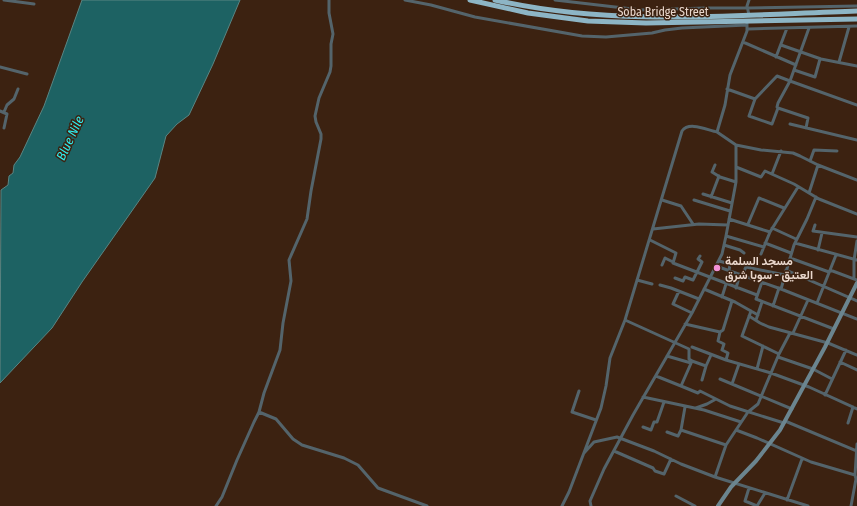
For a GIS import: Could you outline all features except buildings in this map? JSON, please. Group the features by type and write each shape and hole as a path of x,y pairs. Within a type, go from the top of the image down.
{"highway":[{"name":"Soba Bridge Street","path":"470,0 528,13 584,20 646,23 857,19"},
{"name":"Soba Bridge Street","path":"495,0 540,9 592,15 748,22 857,11"}],"street":[{"path":"4,0 34,4"},
{"path":"216,506 224,495 236,460 259,412 264,393 280,350 290,281 289,260 307,219 321,139 321,134 315,116 318,102 331,66 331,44 333,34 329,13 329,0"},
{"path":"405,0 431,5 468,16 575,36 606,37 647,34 682,28 748,22 787,28 857,27"},
{"path":"555,0 641,10 857,6"},
{"path":"717,132 725,105 730,76 743,42 748,22 747,4 749,0"},
{"path":"839,62 851,27"},
{"path":"776,57 787,28"},
{"path":"809,28 790,81 778,103 778,108 771,124 748,116 755,99 777,76 790,81 857,105"},
{"path":"743,42 796,65"},
{"path":"781,45 820,58 857,66"},
{"path":"794,70 815,77 820,58"},
{"path":"0,66 27,74"},
{"path":"4,128 7,114 2,112 14,99 18,89"},
{"path":"727,89 755,99"},
{"path":"778,108 808,118 806,128"},
{"path":"790,124 857,140"},
{"path":"562,506 569,492 596,420 606,386 610,358 625,320 662,200 675,151 683,129 691,126 717,132 736,145 762,150 781,151 800,156 818,165 857,180"},
{"path":"591,506 590,501 614,451 643,397 692,313 719,261 726,236 736,182 736,145"},
{"path":"810,161 812,152 815,150 837,151"},
{"path":"772,174 781,151"},
{"path":"715,165 712,172 736,182"},
{"path":"809,193 818,165"},
{"path":"736,167 760,177 764,170 816,198 857,214"},
{"path":"711,197 719,176"},
{"path":"761,254 772,228 798,187"},
{"path":"702,194 732,203"},
{"path":"748,224 759,198 784,208"},
{"path":"773,306 785,275 796,239 816,198"},
{"path":"662,200 681,206 693,224"},
{"path":"694,200 730,211"},
{"path":"719,208 721,200"},
{"path":"729,219 770,232"},
{"path":"653,229 693,224 728,225"},
{"path":"814,225 813,231 857,237"},
{"path":"772,228 796,239"},
{"path":"818,250 822,233"},
{"path":"726,236 792,253"},
{"path":"650,240 676,253 673,262"},
{"path":"718,506 734,483 749,469 771,444 785,422 828,343 856,281 857,241"},
{"path":"795,243 856,260"},
{"path":"724,245 740,250 744,253"},
{"path":"817,303 836,255"},
{"path":"675,278 682,281 685,277 693,280 702,262 698,259 700,256"},
{"path":"662,265 664,258 710,278 757,295"},
{"path":"790,258 856,281"},
{"path":"719,261 731,265 729,271"},
{"path":"716,266 780,288 857,319"},
{"path":"736,288 746,267 785,275"},
{"path":"786,270 857,301"},
{"path":"637,280 652,284"},
{"path":"762,282 756,299 834,329"},
{"path":"722,297 726,284"},
{"path":"660,285 698,299"},
{"path":"704,289 758,314"},
{"path":"679,291 673,304 692,313"},
{"path":"715,477 726,445 748,412 758,404 779,356 808,300"},
{"path":"726,360 728,353 722,350 724,344 718,341 732,301"},
{"path":"756,320 762,302"},
{"path":"751,311 742,336 779,356 813,369 832,379"},
{"path":"749,316 766,326 828,343 857,355"},
{"path":"625,320 690,349 689,359 692,362"},
{"path":"685,324 720,332"},
{"path":"757,369 763,346"},
{"path":"692,347 711,355 772,373 804,385 857,409"},
{"path":"825,395 846,350"},
{"path":"702,380 711,355"},
{"path":"667,356 706,366"},
{"path":"681,386 692,362"},
{"path":"840,362 857,370"},
{"path":"732,384 739,364"},
{"path":"656,376 698,393 700,391 725,404 785,422 857,451"},
{"path":"720,379 792,409"},
{"path":"579,391 572,412 596,420"},
{"path":"643,397 695,408 741,422"},
{"path":"695,408 716,399"},
{"path":"643,427 651,430 654,422 657,422 664,402"},
{"path":"667,432 679,436 685,406"},
{"path":"848,423 853,407"},
{"path":"259,412 276,419 293,439 302,445 344,458 358,465 378,488 428,506"},
{"path":"681,430 726,445"},
{"path":"736,430 771,444 802,459 855,475"},
{"path":"582,457 594,442 613,437 621,438 654,450 671,459 715,477 808,506"},
{"path":"851,506 857,479 855,475 857,444"},
{"path":"614,451 664,474 671,459"},
{"path":"787,500 802,459"},
{"path":"743,506 749,488"},
{"path":"745,501 757,506 765,493"},
{"path":"676,496 695,506"}],"water":[{"name":"Blue Nile","path":"82,0 240,0 213,64 189,115 177,124 166,136 155,178 82,282 52,328 0,383 1,190 8,185 9,176 13,173 14,165 20,157 44,106"}],"place":[{"name":"مسجد السلمة العتيق - سوبا شرق","path":"717,268"}]}
